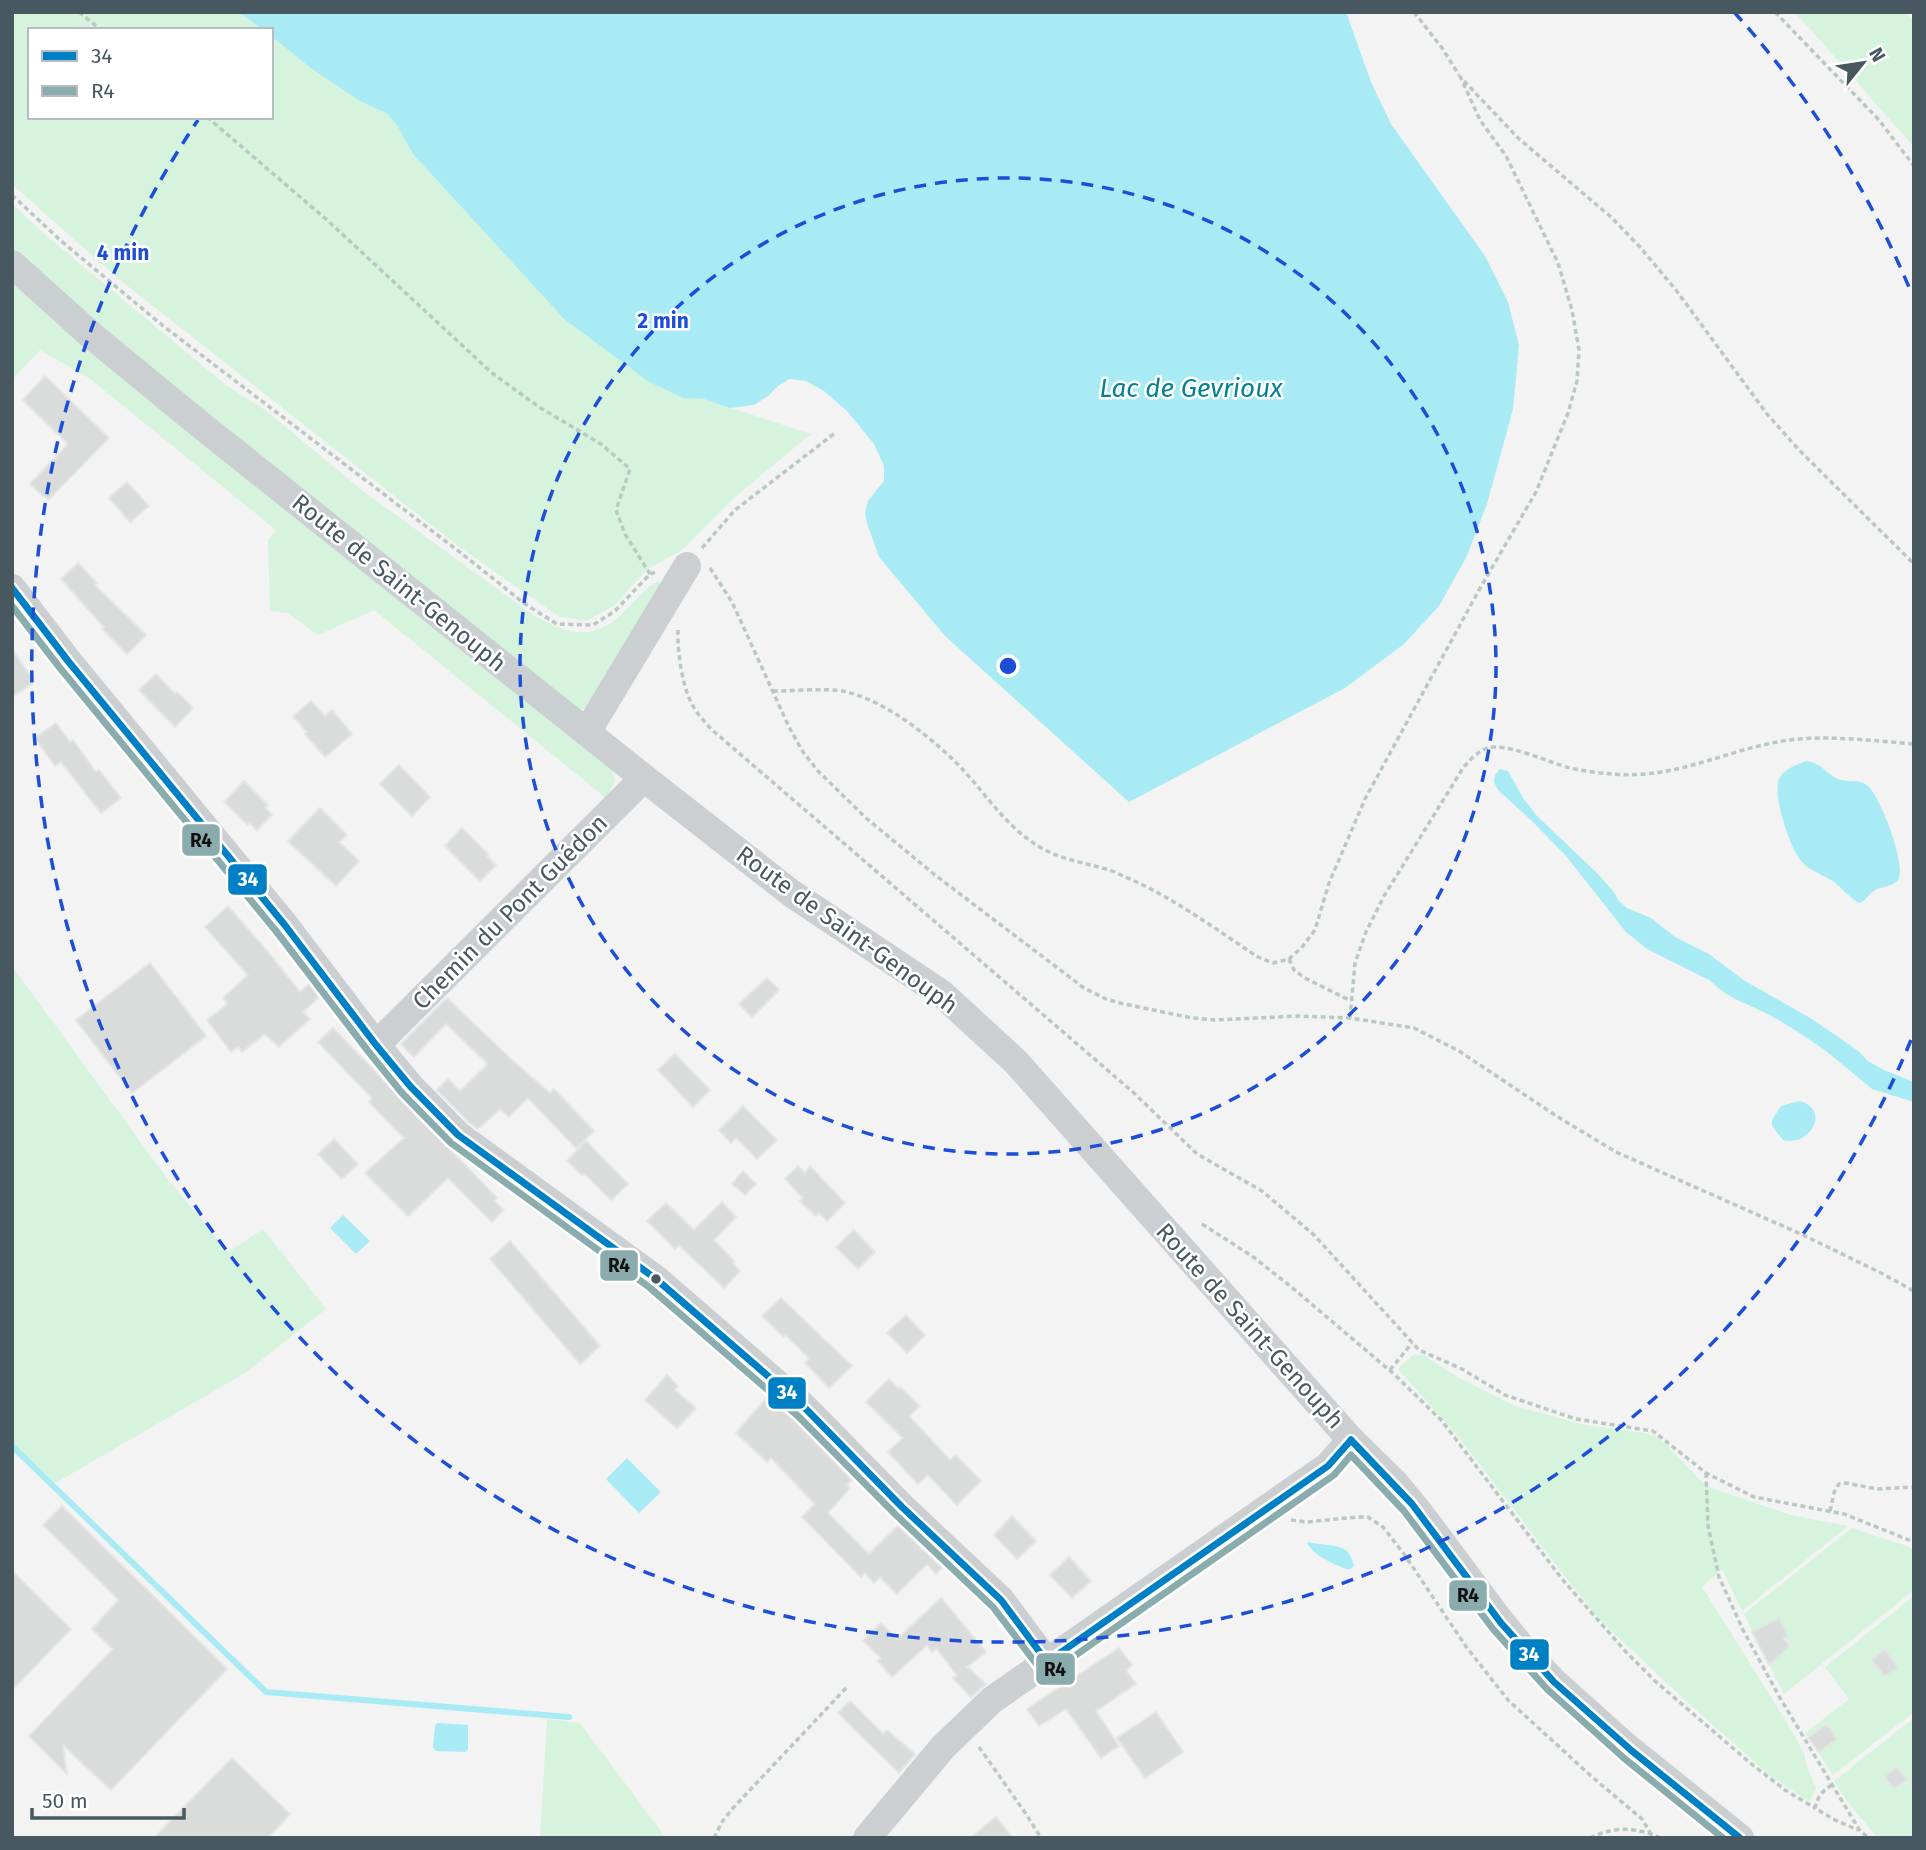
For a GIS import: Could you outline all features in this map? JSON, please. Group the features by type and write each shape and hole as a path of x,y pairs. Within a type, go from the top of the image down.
{"street":[{"name":"Route de Saint-Genouph","path":"12,264 91,335 186,413 644,778 791,893 942,994 1016,1062 1351,1440 1401,1491 1528,1655 1623,1744 1740,1838"},
{"path":"587,732 692,560"},
{"path":"12,588 68,662 284,924 410,1086 458,1135 656,1279 805,1408 902,1507 1001,1600 1047,1662"},
{"name":"Chemin du Pont Guédon","path":"376,1045 644,778"},
{"path":"867,1838 943,1747 992,1700 1328,1466 1351,1440"}],"path":[{"path":"79,12 99,28"},
{"path":"1414,12 1470,89 1518,138 1611,217 1640,247 1676,290 1767,414 1799,450 1914,564"},
{"path":"1775,12 1879,120 1914,166"},
{"path":"773,691 839,691 876,702 898,715 950,758 1020,834 1044,850 1075,863 1108,869 1135,881 1258,957 1273,963 1289,959 1315,930 1329,883 1365,799 1420,695 1536,492 1577,381 1579,350 1572,310 1558,263 1506,156 1480,120 1459,74"},
{"path":"209,119 327,220 492,373 539,407 601,444 631,469 616,510 625,534 650,574"},
{"path":"12,195 60,240 172,333 525,604 557,624 593,625 615,611 650,574 692,560 735,510 835,433"},
{"path":"692,560 719,579 789,727 818,771 866,818 1084,988 1106,999 1192,1018 1350,1018 1414,1028 1459,1051 1616,1152 1803,1235 1914,1291"},
{"path":"678,625 677,638 682,670 690,701 711,729 1133,1093 1196,1154 1262,1191 1314,1235 1419,1350 1462,1369 1505,1395 1576,1419 1653,1431 1706,1474 1754,1497 1844,1514 1914,1542"},
{"path":"1350,1018 1355,963 1366,932 1384,896 1462,768 1474,756 1489,747 1505,747 1570,768 1647,775 1679,770 1751,748 1791,740 1914,744"},
{"path":"1289,959 1294,970 1305,978 1352,1001"},
{"path":"1202,1224 1252,1256 1290,1285 1390,1370 1441,1421 1562,1579 1655,1681 1785,1790 1869,1838"},
{"path":"1390,1370 1412,1343"},
{"path":"1706,1474 1708,1526 1719,1577 1743,1630 1781,1700 1860,1831"},
{"path":"1830,1511 1835,1489 1839,1484 1877,1489 1914,1487"},
{"path":"1268,1508 1298,1521 1357,1517 1368,1517 1376,1521 1391,1536 1467,1648 1508,1700 1642,1819 1651,1834"},
{"path":"714,1838 733,1808 847,1687"},
{"path":"962,1729 979,1748 1041,1838"},
{"path":"1815,1808 1818,1798 1832,1785"},
{"path":"1590,1838 1617,1828 1641,1830 1661,1838"}],"green space":[{"path":"12,12 239,12 260,28 28,28 28,119 273,119 273,38 312,69 360,101 386,113 397,125 413,154 564,319 649,382 683,398 704,399 811,434 736,496 682,550 646,570 615,605 586,621 558,616 458,546 116,277 12,184"},
{"path":"1794,12 1905,12 1914,22 1914,147 1812,31"},
{"path":"12,204 226,385 268,412 359,488 533,615 556,627 588,632 610,623 658,581 664,587 593,706 579,710 85,316 12,249"},
{"path":"12,283 60,326 612,770 615,781 606,798 374,610 318,635 288,613 270,611 268,540 276,530 89,378 40,350 12,380"},
{"path":"12,966 166,1177 228,1252 263,1229 326,1309 245,1373 52,1485 12,1446"},
{"path":"1414,1354 1425,1356 1459,1378 1518,1407 1585,1425 1655,1436 1711,1488 1791,1515 1848,1526 1742,1611 1722,1569 1702,1587 1805,1755 1816,1789 1809,1802 1767,1773 1601,1621 1458,1436 1398,1369"},
{"path":"1852,1528 1914,1550 1914,1590 1784,1694 1744,1614"},
{"path":"1914,1596 1914,1712 1833,1775 1805,1733 1849,1699 1825,1667"},
{"path":"1914,1718 1914,1838 1878,1838 1834,1781"},
{"path":"547,1719 580,1723 666,1838 540,1838"}],"water":[{"name":"Lac de Gevrioux","path":"239,12 1346,12 1371,82 1391,124 1485,256 1508,302 1519,345 1513,409 1487,504 1466,558 1439,606 1404,644 1345,688 1129,802 945,636 879,557 865,513 868,501 884,481 884,466 874,444 847,411 824,391 806,381 789,379 754,405 730,408 704,399 683,398 649,382 564,319 413,154 397,125 386,113 360,101 312,69 273,38 273,28 260,28"},
{"path":"1806,761 1816,764 1838,779 1865,784 1874,794 1885,817 1899,859 1899,878 1891,885 1875,890 1862,902 1859,903 1834,882 1805,865 1797,855 1788,834 1777,787 1779,779 1787,770"},
{"path":"1500,769 1508,771 1537,816 1597,873 1627,908 1651,918 1675,937 1709,954 1745,981 1812,1019 1857,1050 1868,1061 1914,1082 1914,1102 1872,1089 1826,1051 1795,1030 1733,998 1709,980 1647,949 1626,932 1566,856 1498,790 1494,782"},
{"path":"1799,1101 1809,1105 1814,1111 1814,1126 1802,1138 1783,1140 1772,1126 1772,1120 1781,1106"},
{"path":"343,1215 370,1241 356,1254 330,1228"},
{"path":"627,1458 661,1492 639,1513 606,1479"},
{"path":"1307,1543 1338,1546 1348,1552 1354,1566 1346,1569 1324,1559 1310,1548"},
{"path":"435,1725 468,1725 466,1752 436,1751 433,1748"}],"building":[{"path":"45,376 109,438 48,500 30,484 68,444 23,400"},
{"path":"127,482 149,506 130,522 109,498"},
{"path":"78,563 97,583 95,585 146,635 127,654 102,629 104,627 61,579"},
{"path":"12,649 34,682 12,697"},
{"path":"156,674 193,708 175,727 139,690"},
{"path":"311,701 325,716 332,710 352,734 325,757 293,716"},
{"path":"56,723 121,798 101,813 61,762 55,766 35,738"},
{"path":"399,765 430,797 412,816 380,784"},
{"path":"244,781 268,805 265,807 272,815 257,830 224,802"},
{"path":"320,808 347,835 339,842 359,861 336,886 288,841"},
{"path":"462,828 496,865 480,881 445,846"},
{"path":"228,906 300,992 309,984 319,997 303,1012 310,1019 279,1047 265,1034 242,1052 238,1047 231,1052 207,1020 228,1004 223,998 248,975 205,927"},
{"path":"150,963 206,1036 132,1093 76,1020"},
{"path":"767,978 779,990 752,1017 739,1004"},
{"path":"447,998 550,1093 554,1089 594,1131 576,1148 528,1098 509,1117 500,1109 478,1129 469,1122 437,1090 448,1079 460,1091 488,1064 446,1024 414,1057 401,1044"},
{"path":"333,1028 497,1198 494,1201 504,1210 492,1222 448,1178 408,1216 365,1173 404,1138 369,1102 372,1098 318,1042"},
{"path":"675,1054 710,1090 693,1107 658,1070"},
{"path":"743,1106 777,1140 757,1159 736,1138 731,1143 719,1130"},
{"path":"334,1139 358,1164 342,1179 318,1154"},
{"path":"586,1141 628,1184 611,1200 584,1173 582,1175 567,1161"},
{"path":"798,1166 805,1173 810,1166 845,1203 827,1221 819,1213 816,1216 800,1201 803,1198 785,1179"},
{"path":"743,1171 756,1184 745,1195 732,1184"},
{"path":"722,1202 736,1217 714,1240 740,1271 724,1288 679,1245 675,1249 647,1221 666,1203 694,1230"},
{"path":"854,1230 875,1252 858,1269 836,1247"},
{"path":"510,1241 600,1346 580,1364 490,1259"},
{"path":"781,1298 852,1366 829,1388 805,1363 809,1358 762,1316"},
{"path":"906,1315 925,1335 907,1353 887,1333"},
{"path":"667,1375 678,1386 675,1390 696,1408 677,1428 645,1400"},
{"path":"889,1379 920,1406 909,1416 950,1460 956,1455 981,1481 957,1505 928,1475 918,1484 888,1452 903,1438 866,1402"},
{"path":"767,1397 794,1420 852,1480 847,1485 850,1488 828,1513 869,1554 898,1526 942,1568 936,1574 927,1564 897,1594 880,1577 874,1583 865,1573 861,1577 802,1517 815,1504 771,1458 767,1462 736,1433"},
{"path":"62,1506 227,1669 111,1790 63,1745 67,1774 29,1736 113,1649 92,1629 119,1600 43,1525"},
{"path":"1012,1516 1036,1541 1017,1559 994,1535"},
{"path":"1069,1557 1091,1581 1072,1598 1050,1575"},
{"path":"12,1571 71,1629 12,1690"},
{"path":"941,1598 986,1652 967,1667 986,1684 971,1697 953,1678 957,1675 936,1648 932,1652 927,1645 892,1677 878,1661 881,1658 863,1641 881,1623 897,1639"},
{"path":"1779,1618 1788,1636 1784,1638 1790,1646 1769,1665 1752,1632"},
{"path":"1119,1648 1132,1665 1126,1670 1136,1684 1096,1711 1119,1746 1101,1758 1066,1709 1039,1726 1027,1709"},
{"path":"1885,1649 1898,1668 1884,1676 1871,1660"},
{"path":"850,1701 883,1734 887,1730 915,1754 899,1773 838,1713"},
{"path":"1156,1712 1183,1752 1145,1778 1117,1738"},
{"path":"1826,1724 1837,1739 1819,1752 1808,1738"},
{"path":"232,1758 290,1814 268,1838 154,1838"},
{"path":"1897,1767 1907,1779 1894,1789 1884,1777"},
{"path":"996,1817 1013,1838 970,1838"}],"waterway":[{"path":"12,1446 266,1692 569,1717"}],"transit line":[{"name":"34","path":"12,588 68,661 284,924 410,1086 458,1135 656,1279 805,1408 902,1507 1001,1600 1047,1662"},
{"name":"R4","path":"12,606 276,931 402,1093 451,1143 649,1287 798,1416 895,1514 993,1607 1041,1670 1053,1671 1334,1475 1351,1455 1404,1511 1493,1629 1547,1689 1625,1759 1723,1838"},
{"name":"34","path":"1351,1440 1412,1504 1501,1623 1554,1682 1632,1751 1740,1838"},
{"name":"34","path":"1047,1662 1328,1466 1351,1440"}]}
